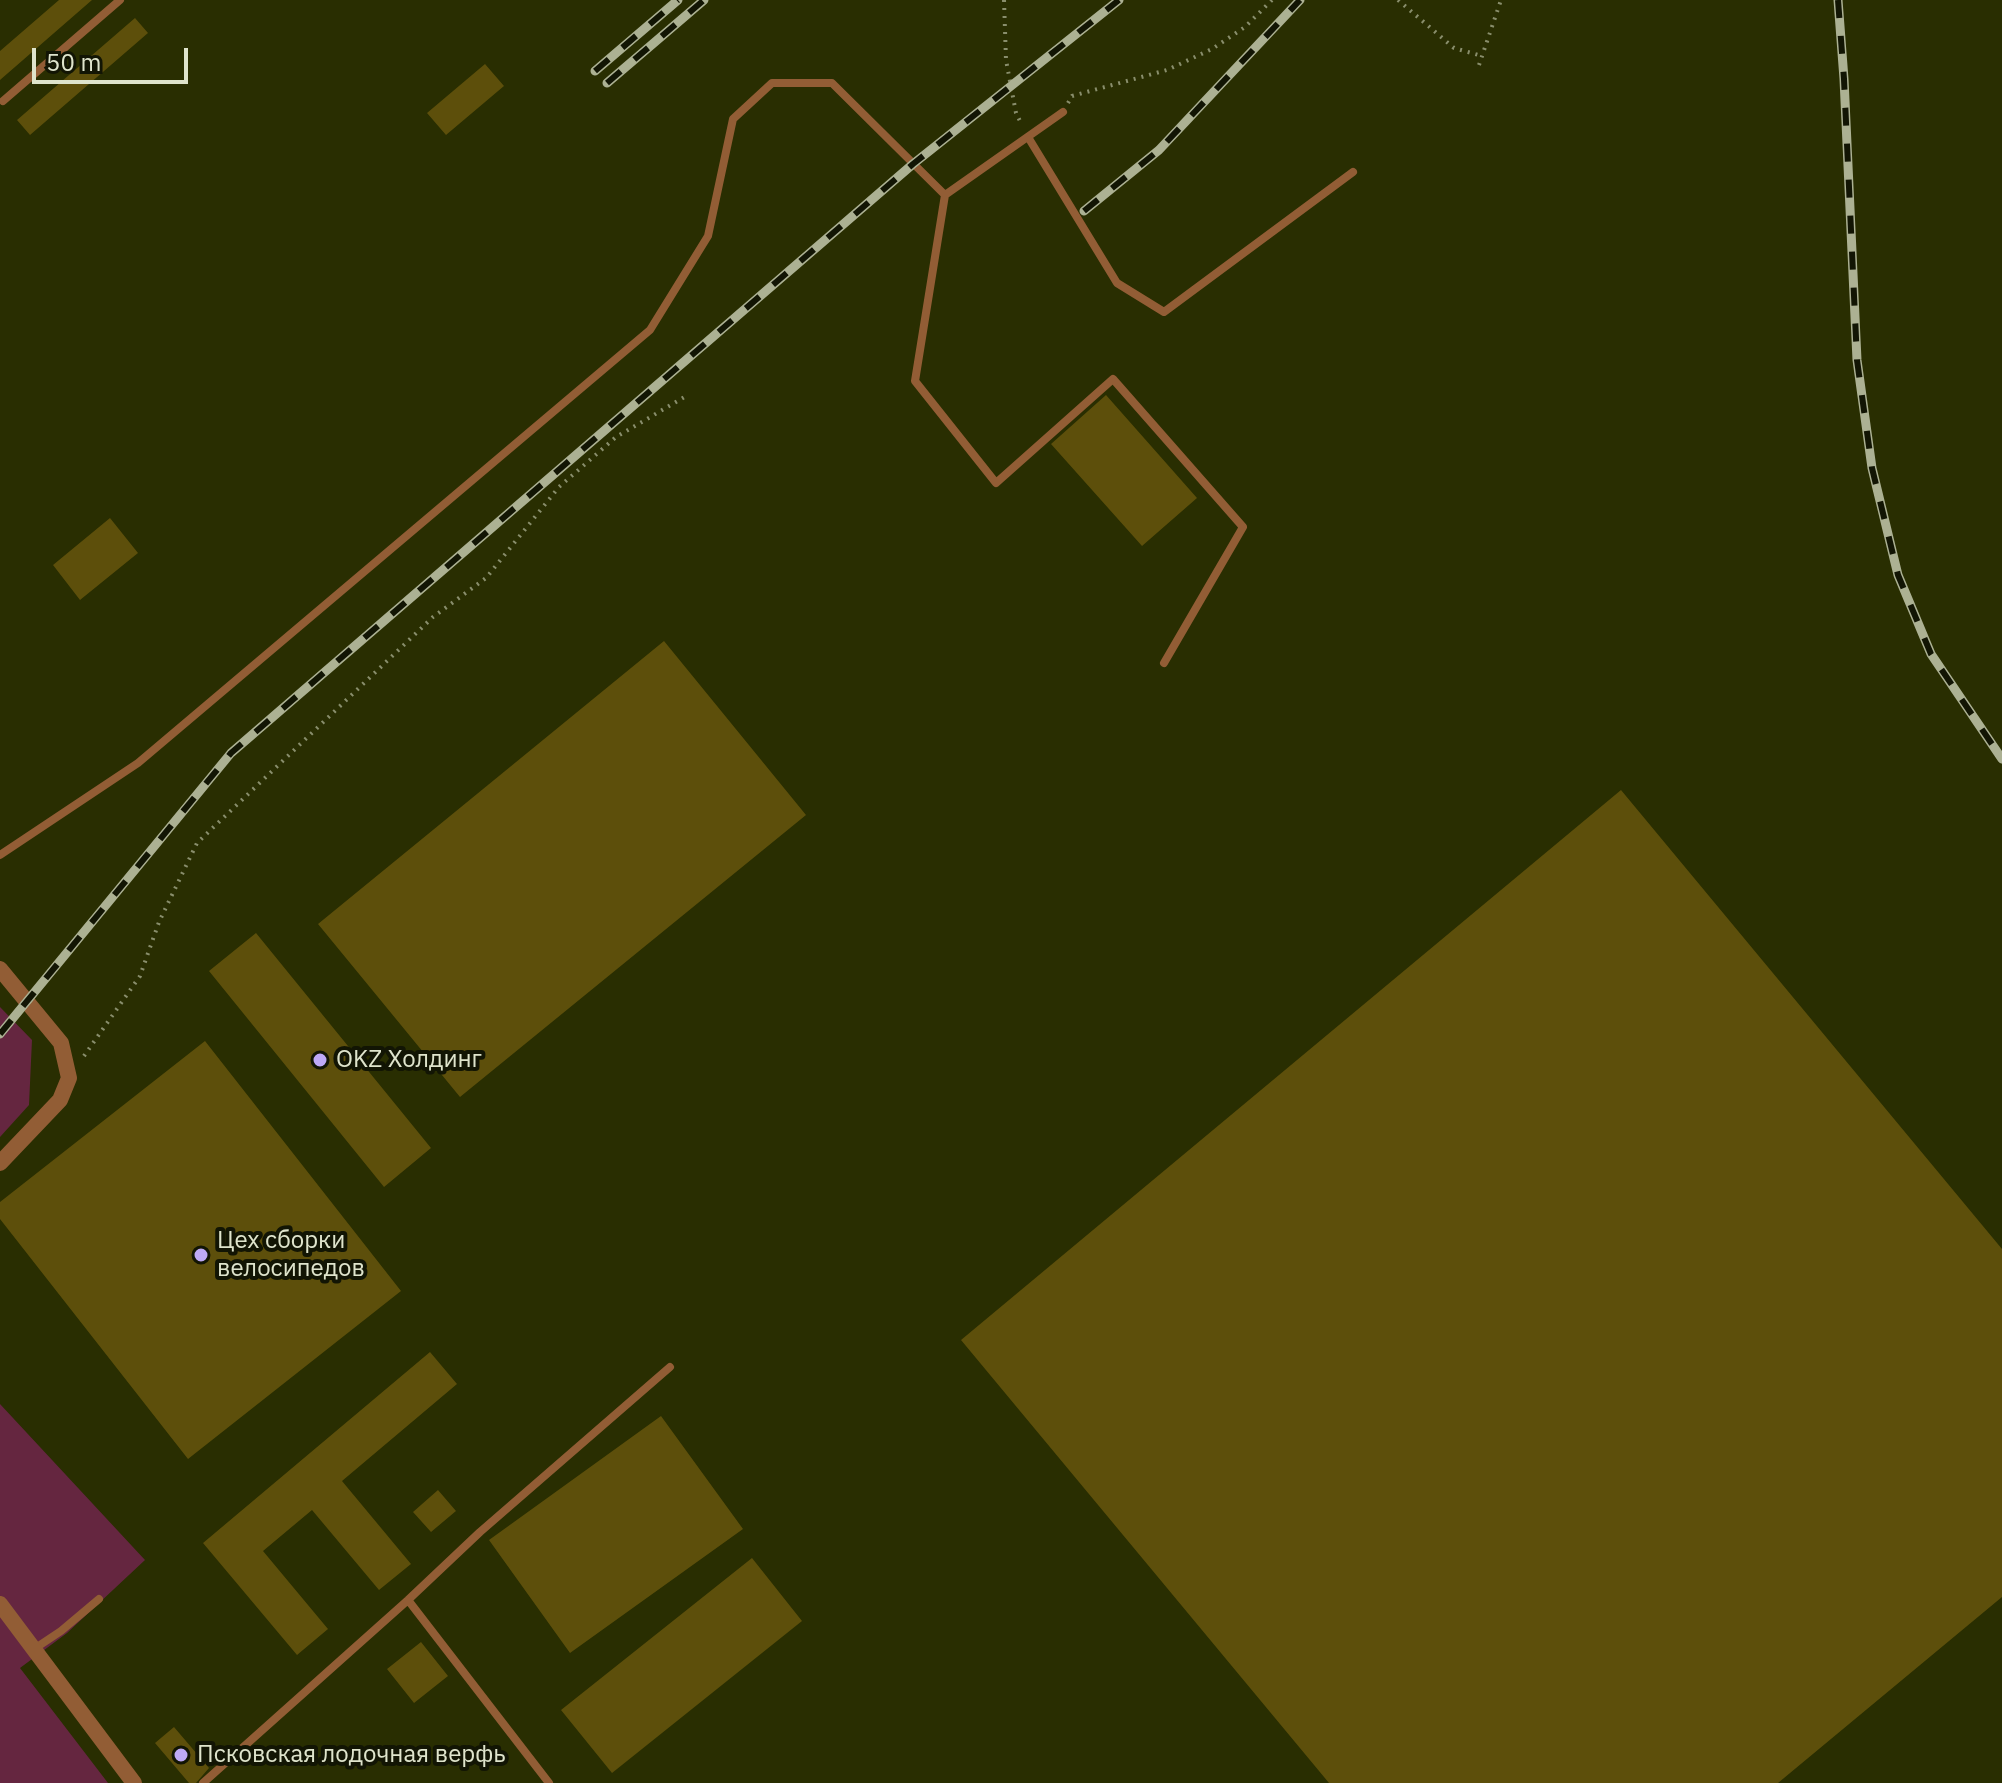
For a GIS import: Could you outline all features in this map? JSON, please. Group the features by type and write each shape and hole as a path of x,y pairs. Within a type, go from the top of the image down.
{"street":[{"path":"0,969 61,1043 69,1078 60,1100 0,1163"},
{"path":"0,1604 134,1783"}],"lane":[{"path":"3,101 120,0"},
{"path":"0,855 138,763 650,330 708,236 733,119 772,83 832,83 945,195"},
{"path":"1063,112 945,195 915,381 996,483 1113,379 1243,527 1164,663"},
{"path":"1028,137 1117,283 1164,312 1353,172"},
{"path":"203,1783 480,1532 670,1367"},
{"path":"34,1649 99,1599"},
{"path":"408,1600 549,1783"}],"path":[{"path":"1004,0 1006,60 1016,113 1028,137"},
{"path":"1063,112 1072,96 1167,70 1212,49 1245,27 1272,0"},
{"path":"1398,0 1454,48 1482,56"},
{"path":"1479,65 1501,0"},
{"path":"69,1078 140,976 159,922 197,843 433,617 486,578 559,487 616,437 688,395"}],"shaded area":[{"path":"0,1007 32,1040 29,1105 0,1137"},
{"path":"0,1404 145,1560 67,1633 20,1668 108,1783 0,1783"}],"building":[{"path":"59,0 92,0 0,80 0,51"},
{"path":"135,18 148,33 30,135 17,120"},
{"path":"485,64 504,86 446,135 427,113"},
{"path":"1106,395 1197,498 1142,546 1051,444"},
{"path":"110,518 138,553 80,600 53,565"},
{"path":"664,641 806,815 460,1097 318,924"},
{"path":"1621,790 2002,1249 2002,1597 1778,1783 1329,1783 961,1340"},
{"name":"OKZ Холдинг","path":"256,933 431,1148 384,1187 209,971"},
{"name":"Цех сборки велосипедов","path":"205,1041 401,1291 188,1459 0,1219 0,1202"},
{"path":"430,1352 457,1384 342,1481 411,1564 379,1590 312,1510 263,1551 328,1629 297,1655 203,1543"},
{"path":"661,1416 743,1529 570,1653 489,1540"},
{"path":"438,1490 456,1511 431,1532 413,1512"},
{"path":"752,1558 802,1621 612,1773 561,1710"},
{"path":"421,1642 448,1676 414,1703 387,1669"},
{"name":"Псковская лодочная верфь","path":"174,1727 209,1768 196,1783 189,1783 155,1743"}],"railway":[{"path":"595,71 678,0"},
{"path":"607,83 704,0"},
{"path":"0,1034 231,753 913,164 1119,0"},
{"path":"1084,211 1159,150 1300,0"},
{"path":"1838,0 1857,360 1872,468 1898,575 1931,654 2002,759"}],"place":[{"name":"OKZ Холдинг","path":"320,1060"},
{"name":"Цех сборки велосипедов","path":"201,1255"},
{"name":"Псковская лодочная верфь","path":"181,1755"}]}
